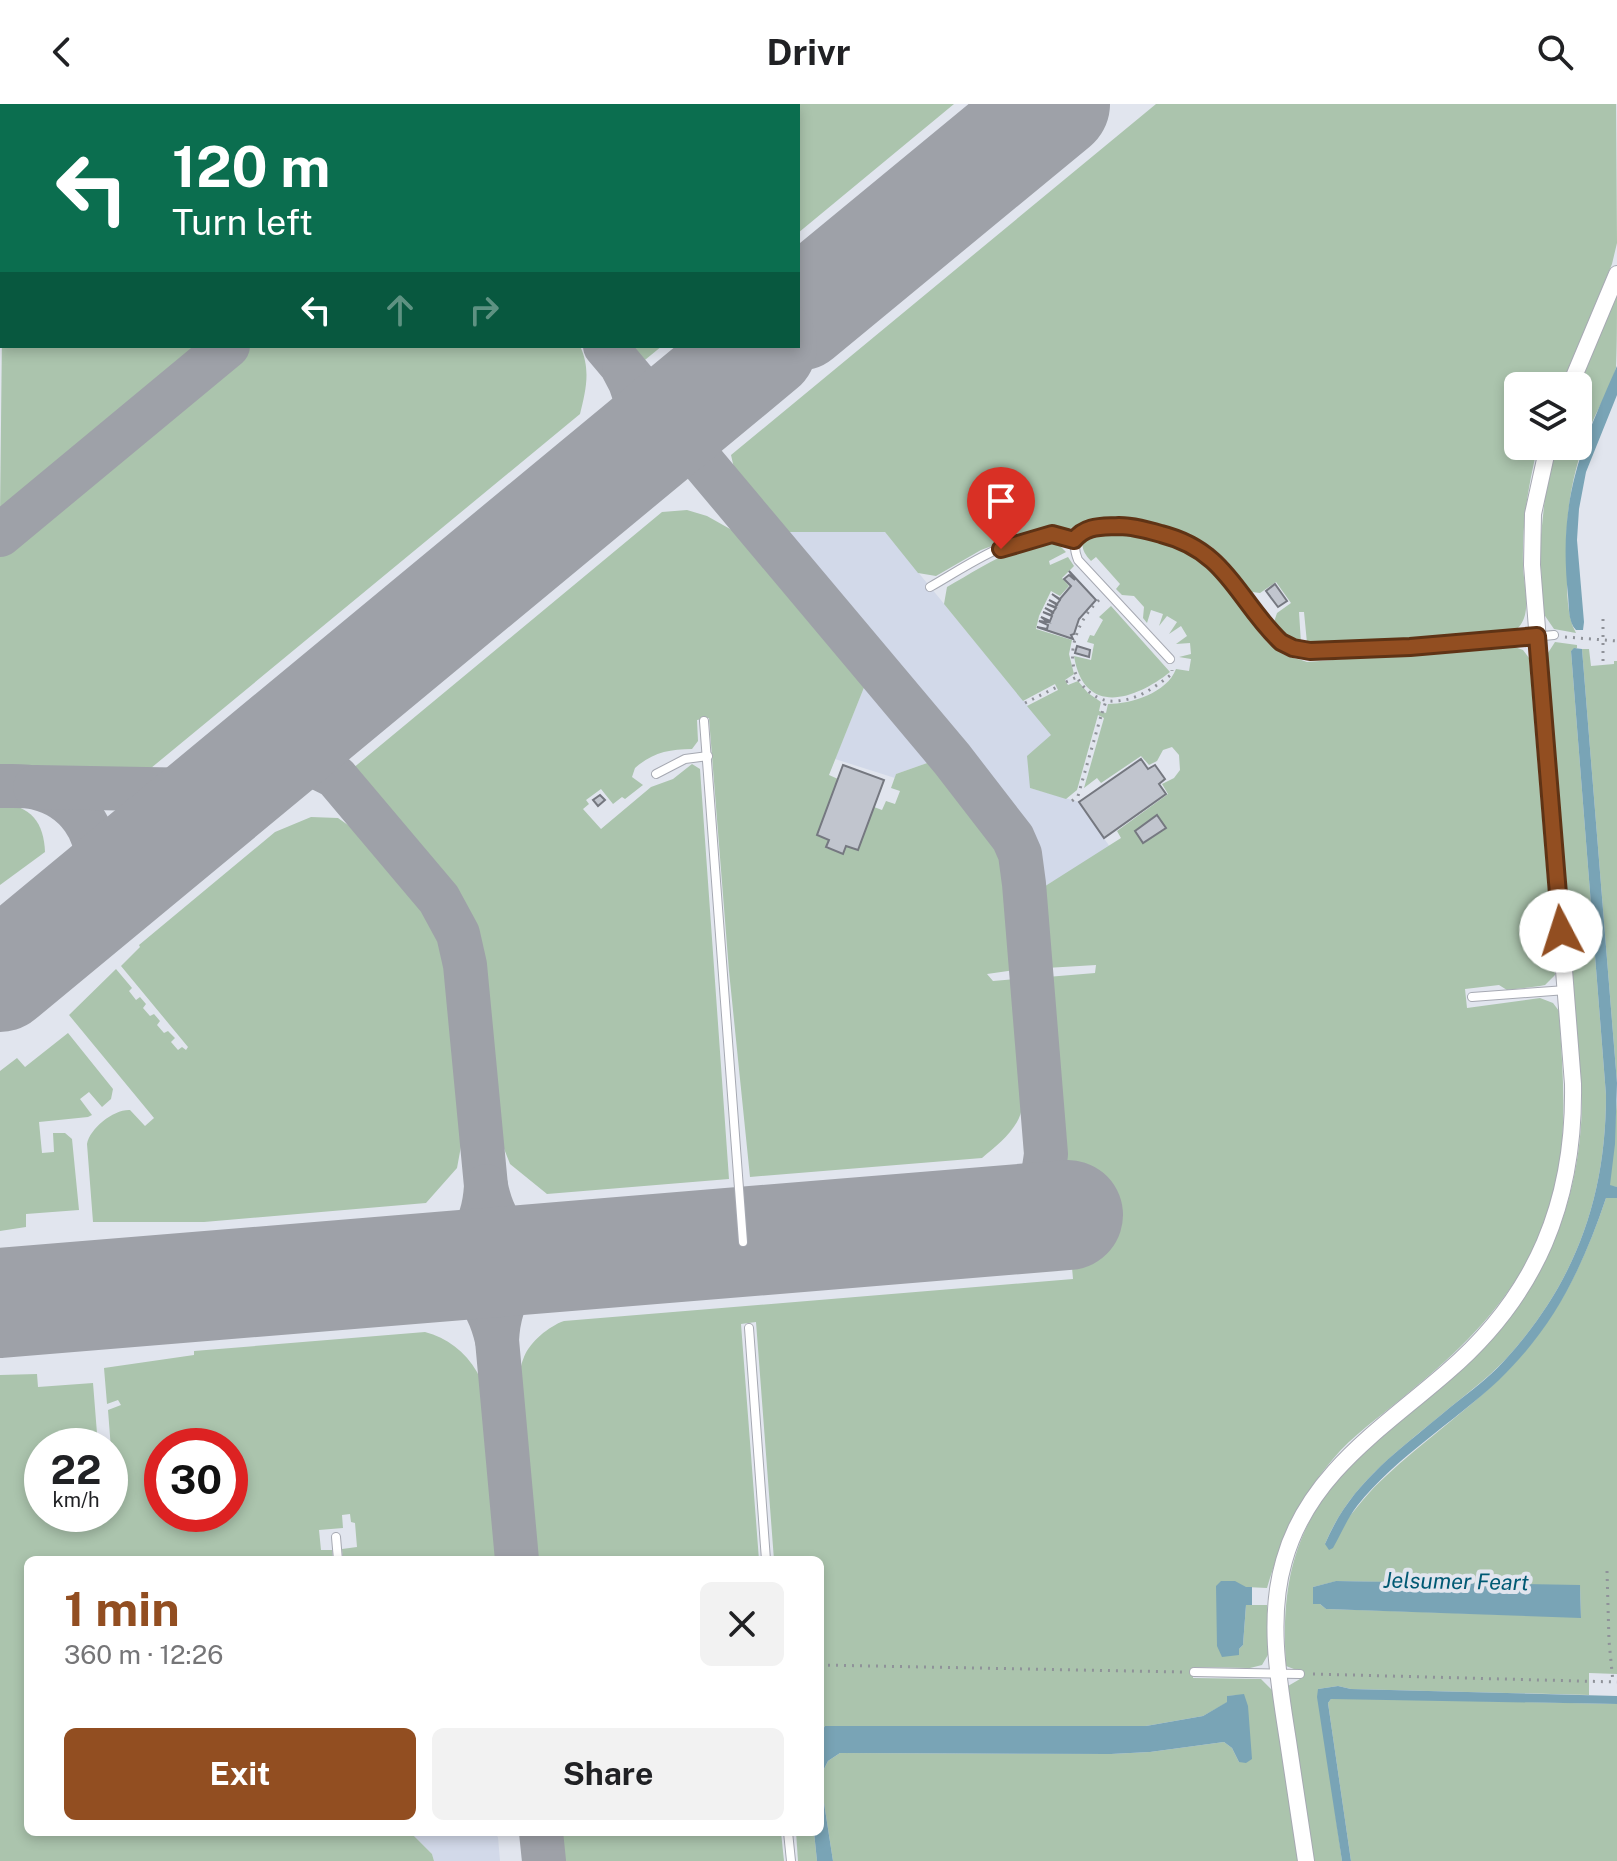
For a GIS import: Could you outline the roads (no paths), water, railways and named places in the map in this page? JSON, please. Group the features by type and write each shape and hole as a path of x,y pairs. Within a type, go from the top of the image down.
{"street":[{"path":"1576,372 1617,274"},
{"path":"1306,1861 1276,1636 1279,1579 1293,1536 1305,1513 1342,1461 1480,1342 1516,1296 1548,1237 1566,1181 1574,1117 1532,565 1533,514 1545,460"}],"lane":[{"path":"1170,659 1078,560 1074,540 1081,532 1092,527 1128,526 1175,538 1206,554 1221,567 1273,634 1293,648 1310,651 1410,647 1554,635"},
{"path":"930,587 1017,542 1052,534 1074,540"},
{"path":"704,721 743,1242"},
{"path":"656,774 685,759 708,756"},
{"path":"1472,997 1566,990"},
{"path":"749,1328 766,1556"},
{"path":"336,1537 338,1556"},
{"path":"1194,1672 1300,1674"},
{"path":"788,1836 791,1861"}],"water":[{"path":"1617,366 1617,395 1592,457 1592,424"},
{"path":"1580,460 1591,460 1579,509 1577,540 1583,630 1576,630 1569,614 1566,561 1566,531"},
{"path":"1574,648 1582,649 1617,1083 1610,1185 1617,1187 1617,1198 1606,1198 1576,1273 1536,1339 1499,1380 1407,1455 1373,1488 1353,1511 1329,1550 1325,1544 1335,1523 1374,1472 1490,1375 1529,1331 1568,1269 1592,1204 1605,1133 1606,1095 1571,651"},
{"path":"1221,1581 1235,1581 1252,1587 1252,1605 1246,1605 1243,1645 1239,1655 1222,1657 1217,1646 1216,1586"},
{"path":"1336,1581 1580,1585 1581,1618 1326,1609 1320,1604 1313,1604 1313,1587"},
{"path":"1338,1686 1351,1689 1617,1696 1617,1704 1331,1699 1328,1703 1351,1861 1342,1861 1317,1697 1318,1689"},
{"path":"1244,1694 1248,1706 1252,1759 1246,1763 1239,1762 1232,1748 1224,1742 1111,1754 840,1753 828,1761 824,1769 825,1726 1146,1726 1203,1716 1227,1702 1227,1696"},
{"path":"824,1803 833,1861 817,1861 814,1836 824,1836"}],"water label":[{"name":"Jelsumer Feart","path":"1456,1581"}]}
